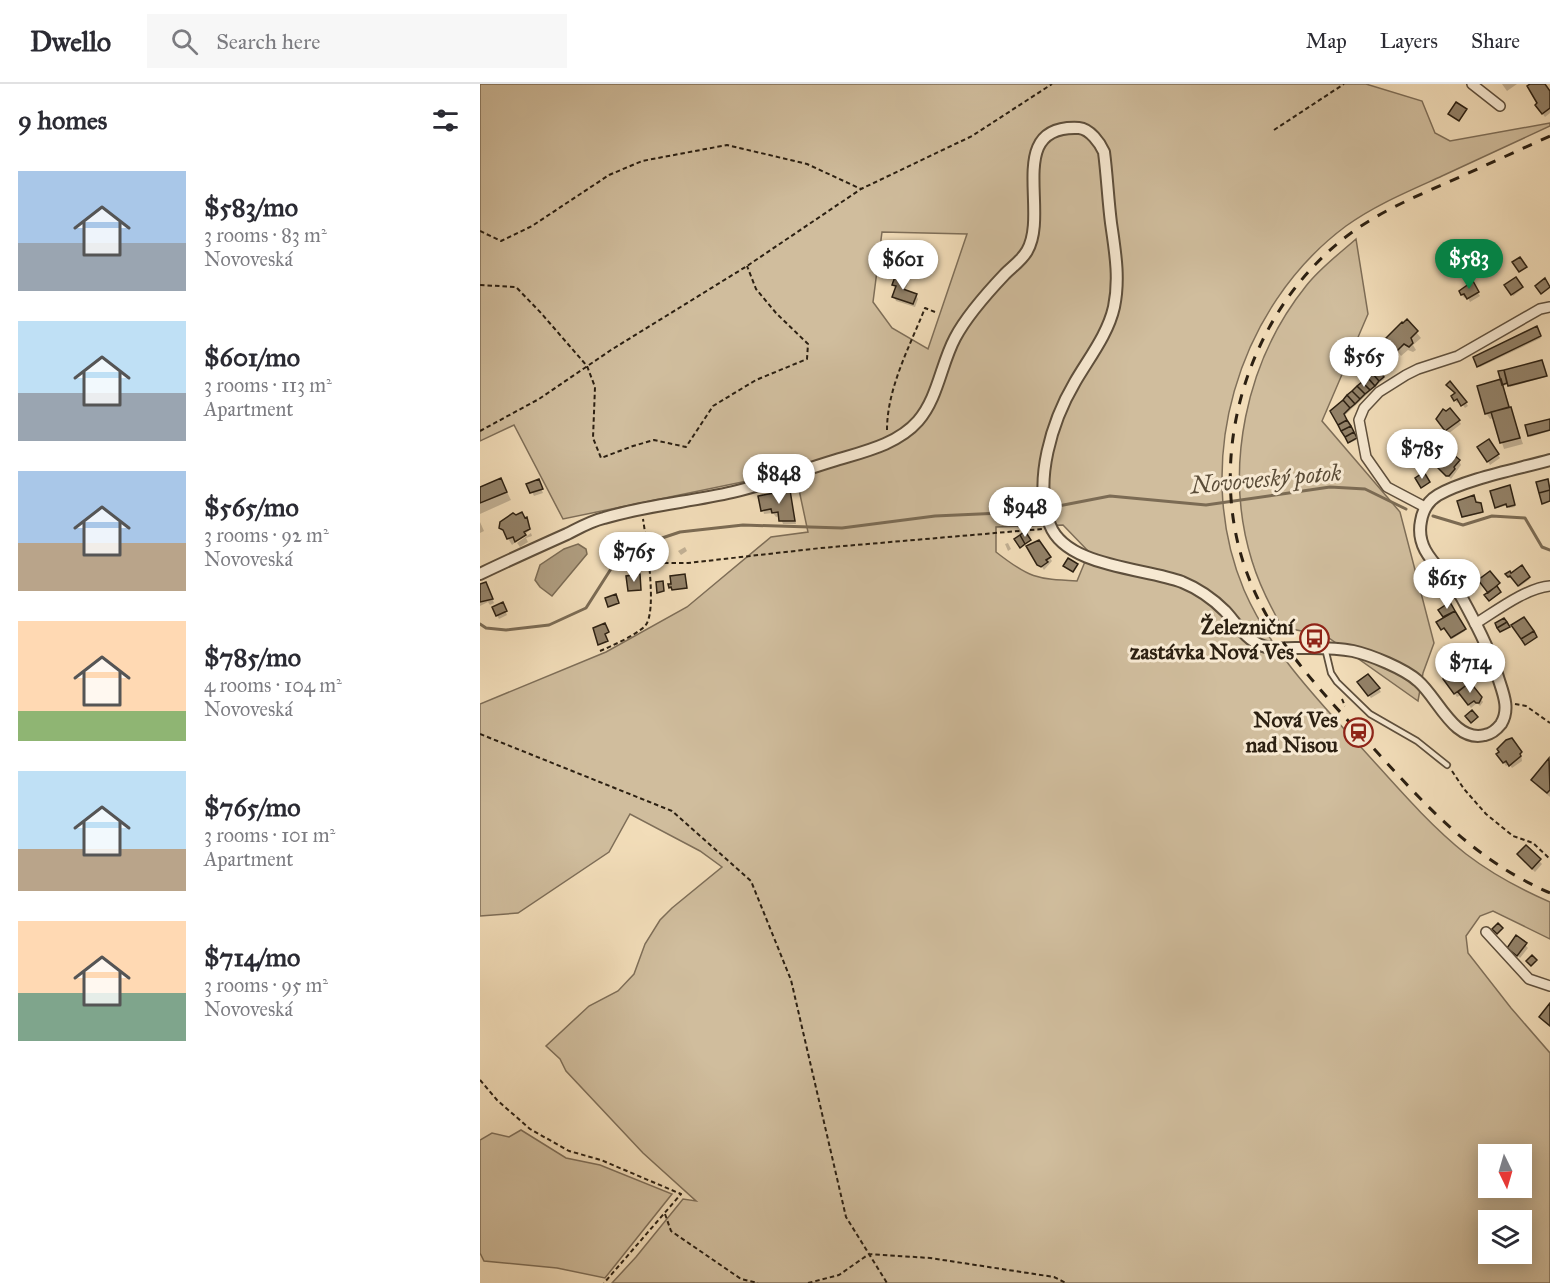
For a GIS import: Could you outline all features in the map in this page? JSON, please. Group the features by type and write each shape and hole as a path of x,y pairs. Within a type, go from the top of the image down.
{"street":[{"path":"1472,84 1500,106"},
{"path":"480,574 601,518 642,507 733,492 888,442 903,434 921,417 928,405 955,338 980,302 1027,252 1033,234 1035,217 1033,181 1035,159 1038,146 1045,136 1055,130 1083,128 1099,142 1104,152 1117,259 1114,308 1107,327 1072,386 1054,431 1043,469 1043,499 1051,528 1058,539 1076,553 1091,559 1176,580 1204,592 1252,640 1268,648 1325,648 1355,651 1396,668 1418,680 1451,721 1463,732 1474,736 1489,735 1501,723 1506,702 1494,664 1460,594 1426,555 1419,533 1425,507 1436,496 1464,484 1550,460"},
{"path":"1425,507 1387,487 1366,457 1359,420 1364,408 1379,392 1406,375 1458,356 1540,309 1550,307"},
{"path":"1475,624 1540,586 1550,586"},
{"path":"1486,932 1529,979 1550,986"}],"lane":[{"path":"1325,648 1331,673 1337,682 1370,714 1417,741 1447,765"}],"path":[{"path":"480,431 539,399 587,366 747,266 861,189 972,136 1052,84"},
{"path":"1274,130 1344,84"},
{"path":"480,231 501,241 532,226 609,175 642,161 727,145 807,164 861,189"},
{"path":"480,285 516,287 587,366 595,387 593,438 601,459 654,440 686,447 713,406 756,380 807,360 808,344 776,313 756,289 747,266"},
{"path":"888,442 887,412 899,372 925,308 935,312"},
{"path":"600,651 641,629 648,621 649,563 642,507"},
{"path":"649,563 688,563 821,548 1051,528"},
{"path":"1506,702 1526,706 1550,723"},
{"path":"480,734 672,811 751,881 791,981 846,1217 887,1283"},
{"path":"1447,765 1486,814 1513,836 1533,843 1550,859"},
{"path":"480,1080 496,1100 530,1129 549,1140 569,1151 601,1160 681,1194 604,1283"},
{"path":"664,1213 671,1231 741,1279 758,1283"},
{"path":"808,1283 839,1275 869,1254 930,1257 1054,1277 1066,1283"}],"shaded area":[{"path":"480,84 1366,84 1422,101 1435,133 1450,141 1550,123 1550,126 1369,211 1346,226 1308,260 1277,299 1252,344 1234,391 1224,441 1222,491 1229,542 1244,590 1264,629 1302,681 1403,794 1449,840 1496,875 1550,902 1550,939 1493,911 1480,916 1466,936 1468,953 1550,1053 1550,1283 612,1283 683,1199 696,1201 643,1153 566,1071 560,1059 546,1046 589,1006 618,991 634,974 645,944 660,920 722,867 700,851 630,814 609,852 518,913 480,916 480,704 606,652 687,607 771,537 808,532 795,471 563,519 514,425 480,441","holes":["882,232 967,234 928,349 892,328 873,302","1063,525 1089,552 1077,581 1042,578 1025,572 996,552 996,527"]},
{"path":"1356,239 1368,314 1322,421 1400,512 1434,643 1423,673 1418,701 1326,636 1282,627 1258,578 1244,526 1240,489 1241,453 1246,417 1255,381 1268,348 1285,316 1306,286 1323,267"},
{"path":"578,544 586,549 587,554 552,596 535,580 540,565 564,549"},
{"path":"521,1130 566,1158 600,1165 672,1194 605,1278 557,1268 484,1261 480,1253 480,1140 492,1133 509,1137"}],"building":[{"path":"1545,84 1550,91 1550,108 1542,114 1535,105 1537,103 1527,86"},
{"path":"1456,102 1467,109 1459,121 1448,114"},
{"path":"1520,257 1527,267 1519,272 1512,262"},
{"path":"896,274 906,278 903,289 917,294 913,304 892,297 896,286 892,285"},
{"path":"1516,277 1523,287 1511,295 1504,285"},
{"path":"1545,278 1550,287 1541,294 1535,286"},
{"path":"1473,281 1479,292 1467,299 1459,291"},
{"path":"1407,319 1418,331 1411,338 1413,343 1409,347 1404,344 1397,351 1386,338"},
{"path":"1537,326 1541,336 1477,367 1473,357"},
{"path":"1542,360 1547,376 1508,386 1504,370"},
{"path":"1377,368 1384,377 1379,381 1372,373"},
{"path":"1504,370 1507,383 1502,385 1498,371"},
{"path":"1372,373 1379,381 1375,386 1367,377"},
{"path":"1367,377 1375,386 1370,390 1362,382"},
{"path":"1501,379 1509,407 1485,414 1477,386"},
{"path":"1450,381 1467,402 1461,406 1457,399 1454,401 1451,396 1455,393 1446,385"},
{"path":"1362,382 1370,390 1365,394 1357,386"},
{"path":"1357,386 1365,394 1360,399 1352,391"},
{"path":"1352,391 1360,399 1355,404 1347,395"},
{"path":"1347,395 1355,404 1350,408 1343,400"},
{"path":"1343,400 1350,408 1344,414 1347,420 1338,425 1330,411"},
{"path":"1511,407 1520,438 1500,443 1491,412"},
{"path":"1450,408 1460,420 1445,431 1436,419 1443,409 1446,411"},
{"path":"1550,419 1550,430 1528,436 1525,425"},
{"path":"1347,420 1351,426 1341,431 1338,425"},
{"path":"1351,426 1354,432 1345,437 1341,431"},
{"path":"1354,432 1357,438 1348,443 1345,437"},
{"path":"1489,439 1499,454 1487,462 1477,447"},
{"path":"1454,455 1460,460 1449,476 1446,476 1435,465 1440,459 1445,464"},
{"path":"1424,472 1430,482 1421,488 1415,478"},
{"path":"501,478 507,492 480,503 480,487"},
{"path":"539,479 543,489 530,493 526,484"},
{"path":"1548,479 1550,490 1539,493 1536,482"},
{"path":"1510,485 1515,505 1507,507 1506,504 1495,508 1490,491"},
{"path":"790,490 795,521 779,521 778,512 772,513 771,509 761,511 758,496"},
{"path":"1550,490 1550,501 1542,504 1539,493"},
{"path":"1474,495 1476,502 1481,503 1483,512 1462,517 1457,501"},
{"path":"522,512 525,518 527,517 530,529 524,532 526,535 515,542 513,537 507,539 503,530 499,528 500,522 513,513 516,515"},
{"path":"1025,531 1031,540 1025,544 1020,535"},
{"path":"1020,535 1025,544 1020,548 1014,539"},
{"path":"1039,540 1051,557 1041,567 1037,565 1026,546"},
{"path":"1068,558 1078,564 1073,572 1063,566"},
{"path":"1522,565 1530,577 1518,586 1510,576 1505,574 1510,571 1511,573"},
{"path":"1490,571 1500,583 1488,593 1478,580"},
{"path":"640,574 641,590 628,591 626,576"},
{"path":"685,574 687,588 672,590 671,587 669,588 670,576"},
{"path":"663,581 664,591 657,593 656,582"},
{"path":"486,582 493,599 480,602 480,584"},
{"path":"1497,586 1501,592 1489,601 1484,595"},
{"path":"616,594 619,603 608,607 605,598"},
{"path":"503,602 507,611 496,616 492,607"},
{"path":"1450,602 1455,611 1443,617 1438,610"},
{"path":"1455,611 1466,629 1451,638 1444,628 1441,630 1436,622"},
{"path":"1524,617 1534,631 1521,639 1511,625"},
{"path":"1504,618 1507,622 1497,628 1495,623"},
{"path":"1507,622 1510,627 1500,632 1497,628"},
{"path":"605,623 609,632 605,634 608,641 598,645 593,628"},
{"path":"1534,631 1537,637 1525,645 1521,639"},
{"path":"1457,669 1468,684 1454,694 1443,679"},
{"path":"1368,674 1380,688 1368,696 1357,682"},
{"path":"1470,682 1482,697 1479,703 1474,701 1468,705 1458,692"},
{"path":"1472,710 1478,717 1471,723 1465,716"},
{"path":"1512,738 1522,752 1521,756 1509,766 1506,761 1503,763 1496,754 1499,752 1497,749 1506,740"},
{"path":"1549,758 1550,790 1547,793 1531,780"},
{"path":"1526,845 1541,859 1532,869 1517,854"},
{"path":"1498,923 1503,928 1497,934 1492,929"},
{"path":"1516,935 1527,943 1517,956 1507,948"},
{"path":"1532,955 1537,960 1531,966 1526,961"},
{"path":"1550,1003 1550,1026 1539,1017"}],"waterway":[{"name":"Novoveský potok","path":"1048,508 1110,496 1206,505 1330,487 1365,489 1406,509"},
{"name":"Novoveský potok","path":"480,624 486,628 506,630 549,625 586,608 616,561 650,542 680,532 743,525 842,528 935,516 1042,509"},
{"name":"Novoveský potok","path":"1433,516 1463,525 1492,516 1525,518 1542,547 1550,550"}],"railway":[{"path":"1550,136 1385,212 1351,233 1314,266 1283,304 1259,347 1242,394 1232,443 1231,492 1237,541 1253,588 1273,626 1309,676 1396,773 1441,819 1491,860 1519,878 1550,893"}],"place":[{"name":"Železniční zastávka Nová Ves","path":"1315,639"},
{"name":"Nová Ves nad Nisou","path":"1359,732"}]}
